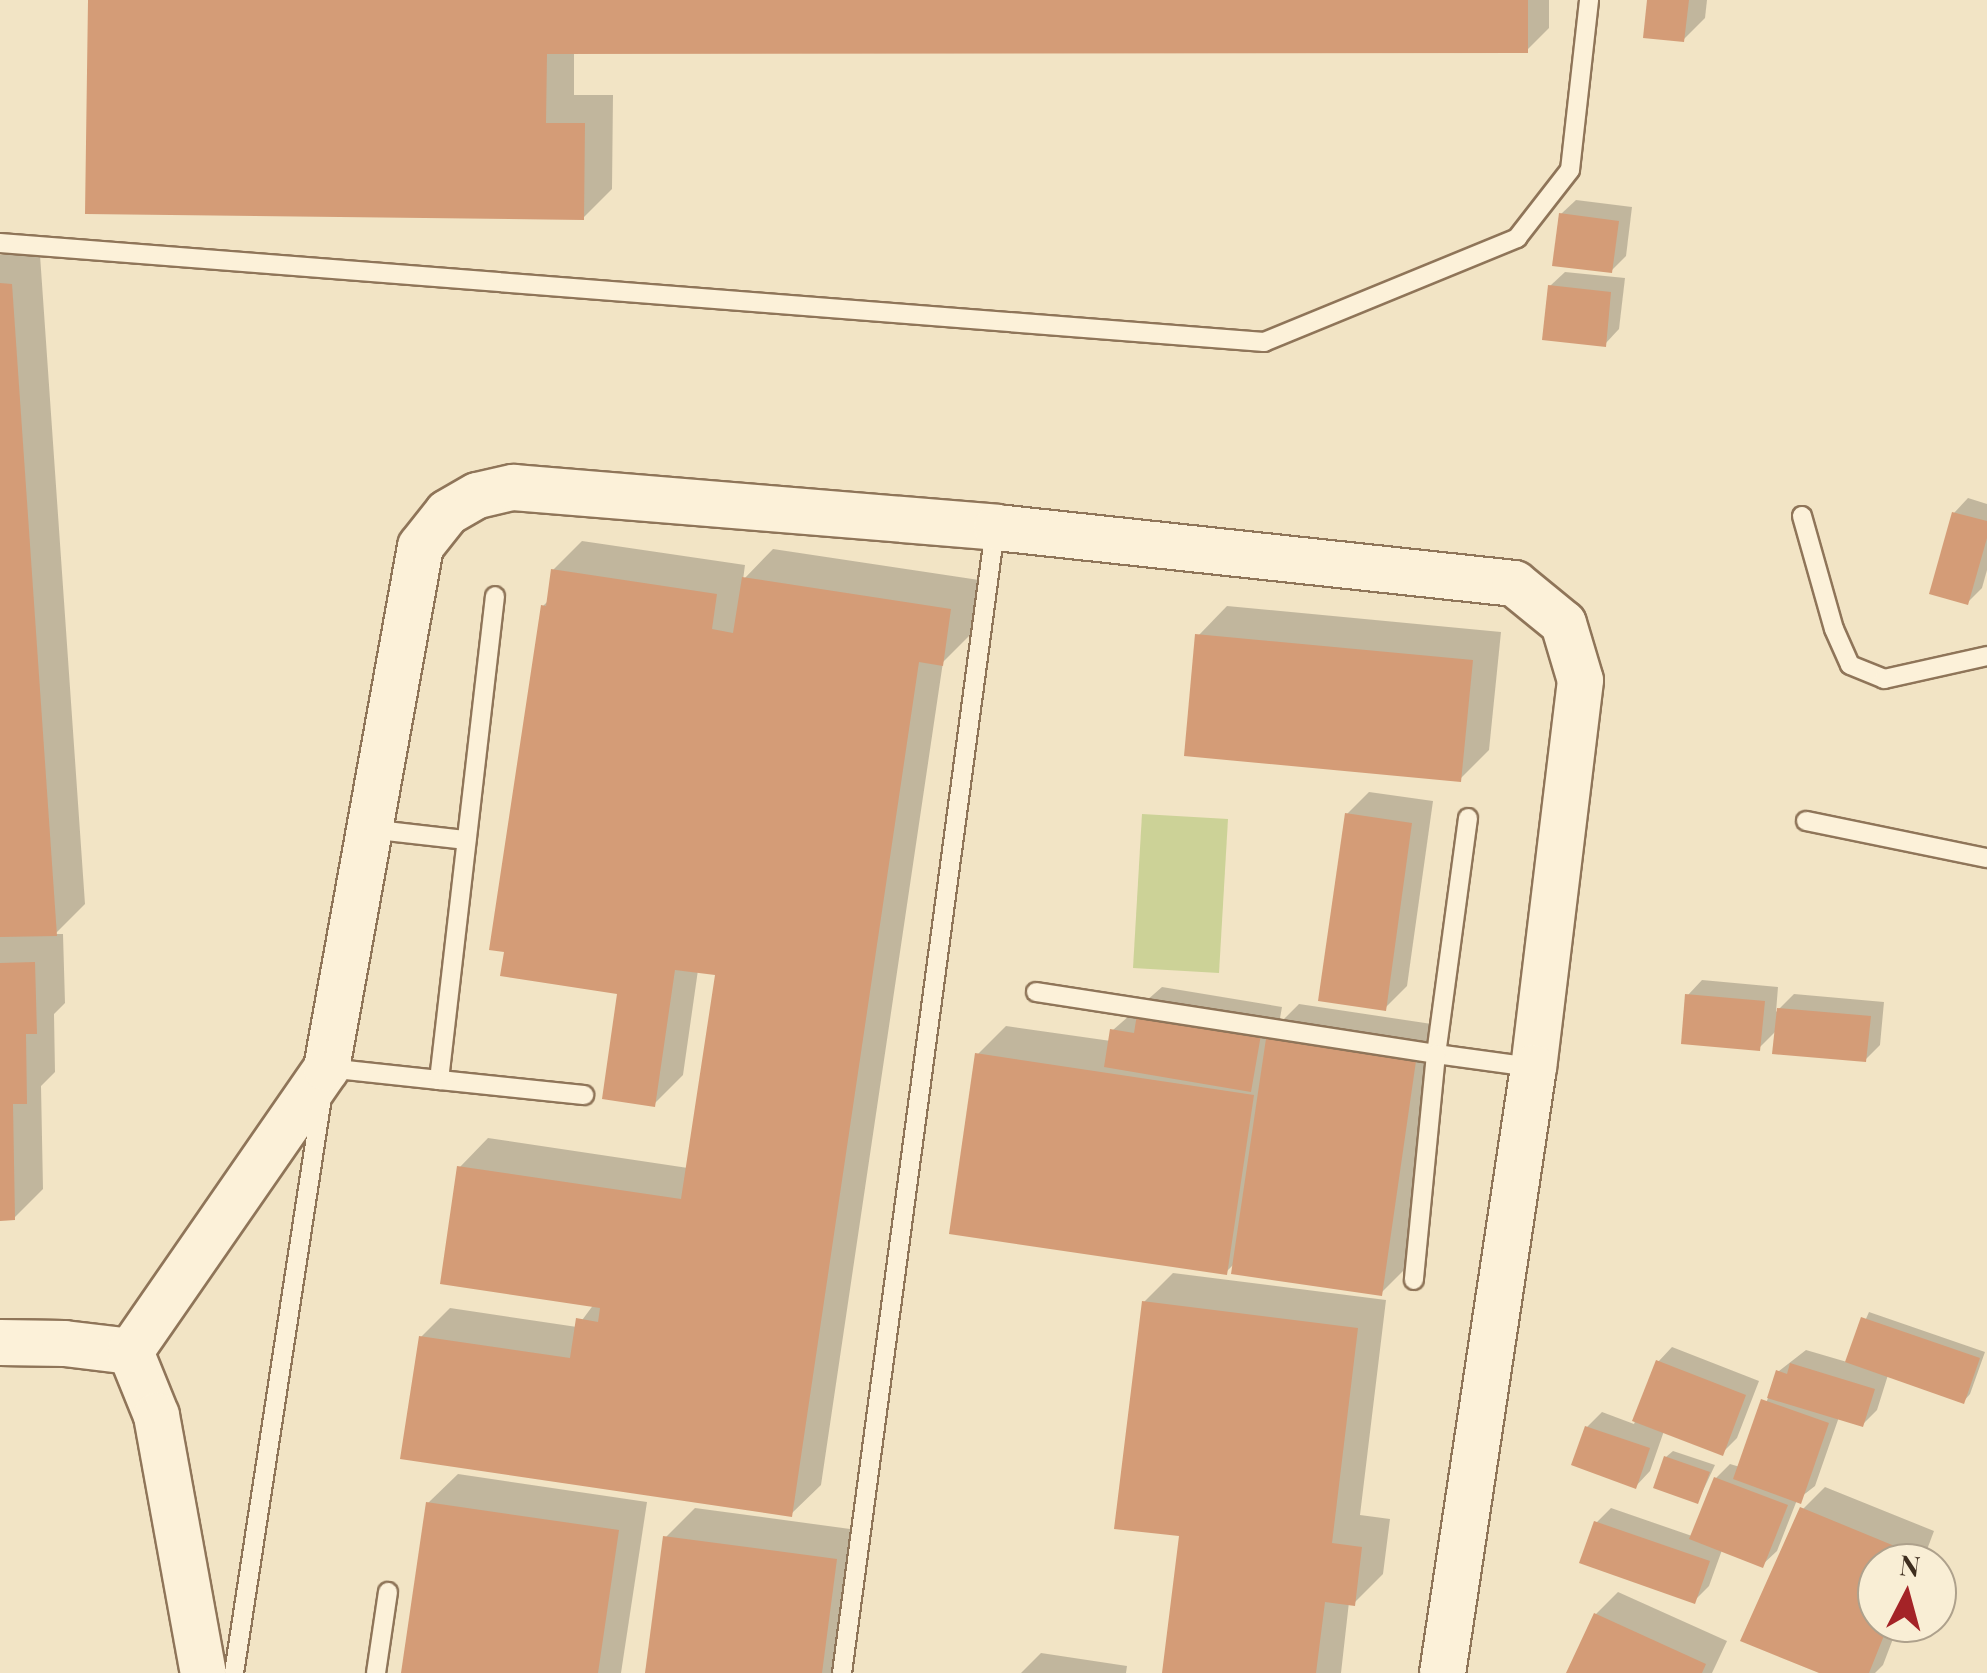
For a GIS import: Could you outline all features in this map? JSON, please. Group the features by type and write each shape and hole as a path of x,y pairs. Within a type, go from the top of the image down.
{"street":[{"path":"130,1351 326,1068 420,546 447,512 477,495 513,487 996,527 1514,582 1563,623 1580,680 1533,1067 1442,1673"},
{"path":"0,1342 130,1351"},
{"path":"130,1351 156,1415 203,1673"}],"lane":[{"path":"0,243 1264,342 1517,238 1570,170 1589,0"},
{"path":"1802,516 1834,629 1850,665 1884,680 1987,656"},
{"path":"842,1673 996,527"},
{"path":"439,1080 494,596"},
{"path":"1414,1280 1436,1054 1468,818"},
{"path":"1806,821 1987,858"},
{"path":"368,829 466,840"},
{"path":"1036,992 1533,1067"},
{"path":"234,1673 326,1068 584,1095"},
{"path":"376,1673 388,1592"}],"green space":[{"path":"1142,814 1228,819 1219,973 1133,968"}],"building":[{"path":"88,0 1528,0 1528,53 547,54 546,123 585,123 584,220 85,214"},
{"path":"1647,0 1689,0 1684,42 1643,38"},
{"path":"1559,213 1619,221 1612,273 1552,266"},
{"path":"0,283 12,284 57,936 0,937"},
{"path":"1548,285 1611,292 1606,347 1542,340"},
{"path":"1952,512 1987,521 1987,538 1968,605 1929,594"},
{"path":"551,569 717,594 712,629 733,633 742,577 951,609 943,666 919,662 792,1517 400,1459 419,1336 570,1358 576,1318 598,1322 600,1308 440,1284 457,1166 681,1199 715,975 675,970 655,1107 602,1099 617,994 500,976 504,952 489,950 541,605 546,606"},
{"path":"1195,634 1473,660 1461,782 1184,756"},
{"path":"1345,813 1412,823 1386,1011 1318,1001"},
{"path":"35,962 37,1034 26,1034 27,1104 13,1104 15,1220 0,1221 0,963"},
{"path":"1685,994 1765,1001 1760,1051 1681,1044"},
{"path":"1138,1008 1262,1029 1251,1092 1104,1067 1110,1029 1134,1033"},
{"path":"1777,1008 1871,1016 1866,1062 1772,1054"},
{"path":"1267,1032 1417,1054 1382,1296 1231,1274"},
{"path":"975,1053 1254,1095 1227,1275 949,1234"},
{"path":"1142,1301 1358,1328 1332,1543 1362,1547 1355,1606 1325,1602 1316,1673 1162,1673 1179,1536 1114,1529"},
{"path":"1861,1317 1980,1358 1964,1404 1845,1362"},
{"path":"1656,1360 1746,1395 1723,1456 1632,1421"},
{"path":"1790,1363 1875,1389 1863,1427 1767,1398 1776,1370 1787,1374"},
{"path":"1761,1399 1829,1423 1801,1504 1733,1479"},
{"path":"1585,1426 1650,1448 1636,1489 1571,1465"},
{"path":"1664,1456 1710,1472 1698,1504 1653,1488"},
{"path":"1714,1477 1788,1505 1763,1568 1689,1539"},
{"path":"426,1502 619,1530 598,1673 401,1673"},
{"path":"1800,1507 1887,1543 1857,1543 1857,1643 1881,1643 1869,1673 1819,1673 1740,1641"},
{"path":"1594,1521 1710,1561 1695,1604 1579,1563"},
{"path":"663,1536 837,1559 822,1673 645,1673"},
{"path":"1594,1613 1706,1664 1702,1673 1566,1673"}]}
